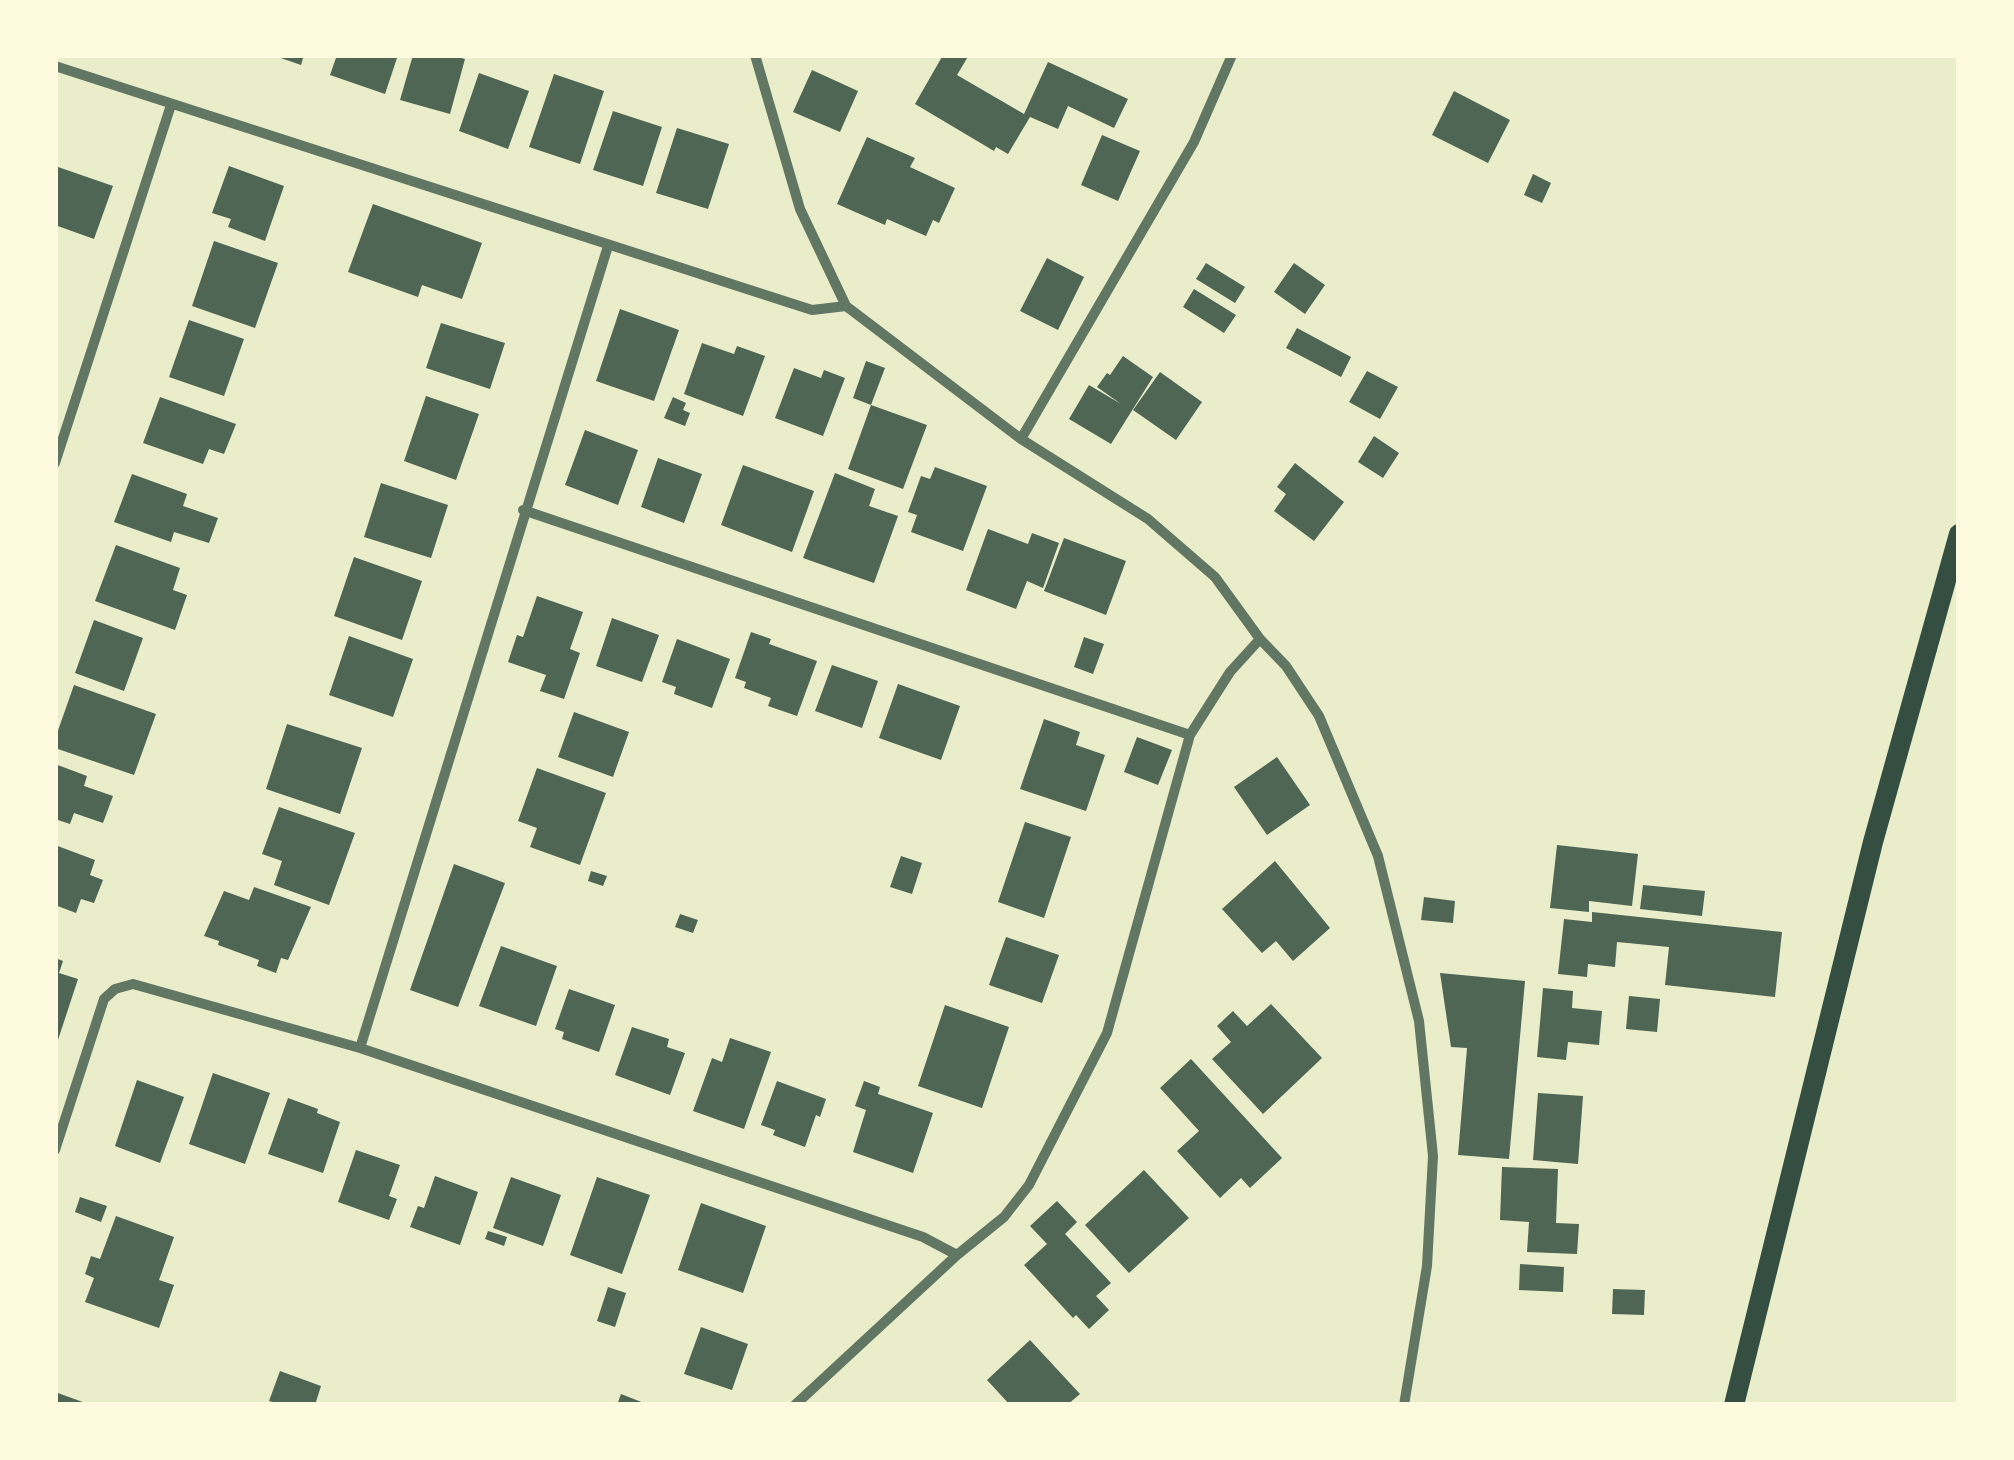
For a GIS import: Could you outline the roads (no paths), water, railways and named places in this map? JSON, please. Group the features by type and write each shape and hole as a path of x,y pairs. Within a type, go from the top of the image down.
{"main road":[{"path":"1734,1405 1873,842 1959,534"}],"street":[{"path":"755,55 800,209 846,306 1020,439 1148,519 1215,577 1260,639 1286,666 1320,716 1378,856 1419,1022 1433,1156 1426,1266 1404,1405"},
{"path":"1020,439 1194,142 1232,55"},
{"path":"55,66 812,310 846,306"},
{"path":"55,463 170,104"},
{"path":"360,1048 608,246"},
{"path":"524,510 1190,735"},
{"path":"795,1405 1004,1216 1029,1185 1108,1033 1190,735 1230,672 1260,639"},
{"path":"55,1150 104,998 115,989 133,984 360,1048 923,1237 957,1255"}]}
